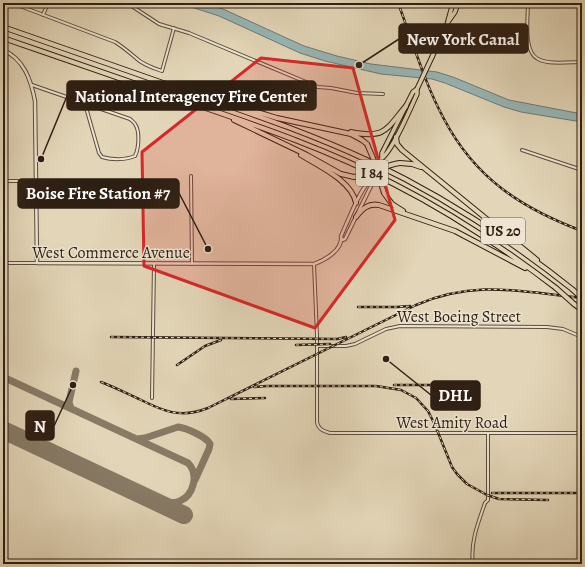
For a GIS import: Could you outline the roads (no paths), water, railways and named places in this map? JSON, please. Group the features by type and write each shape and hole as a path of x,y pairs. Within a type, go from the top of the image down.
{"highway":[{"name":"I 84","path":"4,28 292,128 383,168 463,212 521,251 562,281 582,298"},
{"name":"I 84","path":"3,38 293,138 385,179 461,221 544,278 582,310"},
{"path":"158,81 277,118 368,135 382,132 388,128 406,106"},
{"path":"184,100 247,126 307,155 341,174 354,177 360,176 400,163 412,164 431,174"},
{"path":"317,126 356,136 366,144 373,157 376,170"},
{"name":"US 20","path":"396,137 398,146 562,281"},
{"path":"284,144 336,177 353,193 356,203"},
{"name":"US 20","path":"376,170 384,194 396,207 418,218 467,236 544,278"},
{"path":"356,217 366,206 375,204 418,218"}],"main road":[{"path":"382,158 387,155 416,94 448,22 453,3"},
{"path":"448,22 455,12 458,3"},
{"path":"376,170 382,158 382,152 413,92 417,89"}],"street":[{"path":"12,3 115,42 147,66 162,71 174,28"},
{"path":"43,15 48,3"},
{"path":"127,3 159,24 189,33 318,87 357,93 383,94"},
{"path":"528,3 528,44 533,55 537,59 546,62 582,62"},
{"path":"3,50 15,58 23,67 32,85 35,101 37,263"},
{"path":"32,85 130,119 135,123 138,130 138,150 135,156 129,159 107,159 102,157 99,152 85,104"},
{"path":"522,150 582,170"},
{"path":"342,240 341,236 356,203 376,170"},
{"path":"191,176 192,264"},
{"path":"3,181 23,181"},
{"path":"317,346 314,264 321,262 333,253 342,240 345,239 371,186 370,181"},
{"name":"West Commerce Avenue","path":"3,263 314,264"},
{"path":"152,398 154,264"},
{"name":"West Boeing Street","path":"317,346 346,346 355,344 386,329 400,326 547,327 563,329 581,336"},
{"name":"West Amity Road","path":"317,346 317,422 318,426 322,430 330,433 582,433"},
{"path":"473,564 472,552 474,536 485,503 488,500 488,434"}],"water":[{"path":"179,3 202,3 223,9 304,46 337,56 371,64 437,72 509,100 582,114 582,122 521,112 504,107 432,79 381,74 325,61 300,53 219,16"}],"railway":[{"path":"398,3 437,105 456,140 470,158 485,174 520,201 539,212 582,231"},
{"path":"101,382 164,410 189,413 208,408 416,305 438,297 459,292 499,290 582,298"},
{"path":"358,307 410,306"},
{"path":"111,337 337,339 346,337"},
{"path":"177,365 205,346 221,340"},
{"path":"296,345 330,344"},
{"path":"394,385 478,385"},
{"path":"254,387 376,386 401,390 416,398 428,411 452,467 467,484 487,495 499,499 548,500"},
{"path":"231,399 265,398"},
{"path":"492,493 582,493"}],"place":[{"name":"New York Canal","path":"359,65"},
{"name":"National Interagency Fire Center","path":"41,159"},
{"name":"Boise Fire Station #7","path":"208,249"},
{"name":"DHL","path":"386,359"},
{"name":"N","path":"73,385"}]}
